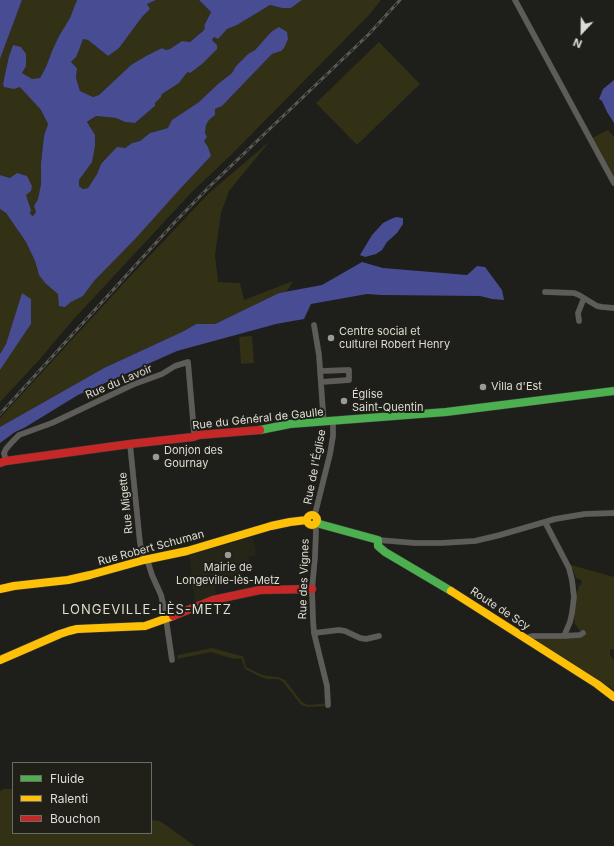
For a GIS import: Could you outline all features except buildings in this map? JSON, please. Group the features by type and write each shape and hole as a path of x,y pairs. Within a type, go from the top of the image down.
{"street":[{"path":"515,0 614,184"},
{"path":"545,292 574,293 597,306 614,308"},
{"path":"579,321 578,313 584,298"},
{"name":"Rue de l'Église","path":"313,521 330,454 333,431 323,412 319,355 314,325"},
{"name":"Rue du Lavoir","path":"3,462 6,449 19,435 52,423 132,385 162,374 175,366 188,362 195,436"},
{"path":"320,371 349,370 349,380 321,382"},
{"name":"Rue du Général de Gaulle","path":"3,462 199,435 265,429 290,424 446,412 614,391"},
{"name":"Rue Migette","path":"130,444 140,543 150,571 161,595 166,612 172,660"},
{"path":"378,540 415,543 475,541 561,518 585,514 614,513"},
{"name":"Rue Robert Schuman","path":"0,589 90,576 146,560 187,552 271,526 290,522 313,521 378,540"},
{"name":"Rue des Vignes","path":"313,521 316,530 312,589 314,633 327,686 328,705"},
{"path":"545,522 569,568 572,580 574,597 572,613 564,636"},
{"name":"Route de Scy","path":"378,540 378,546 385,552 528,639 597,684 614,697"},
{"path":"0,660 60,634 77,629 145,626 213,600 269,589 312,589"},
{"name":"Rue des Vignes","path":"314,633 339,630 366,639 379,636"},
{"path":"528,639 529,637 533,636 564,636 580,635 583,633"}],"shaded area":[{"path":"0,0 22,0 0,59"},
{"path":"22,0 77,0 70,18 59,36 40,78 32,80 22,73 13,45 3,84 4,87 20,86 41,110 48,124 44,136 41,163 41,184 38,199 34,206 36,212 32,216 30,214 31,210 26,195 10,178 0,175 0,59"},
{"path":"77,0 156,0 147,4 150,9 142,17 119,48 108,56 88,40 83,39 76,57 71,62 77,68 76,78 80,91 93,97 99,95 131,65 146,56 162,48 166,50 170,49 182,41 190,42 203,31 211,12 199,0 302,0 291,8 282,8 270,5 237,25 227,29 218,39 214,37 212,40 217,45 217,49 202,64 190,73 188,72 179,83 162,94 155,103 155,106 135,123 125,122 116,118 96,116 87,122 95,135 95,146 92,162 79,180 79,186 83,189 88,188 97,174 101,164 117,147 125,148 132,143 140,141 150,133 168,128 172,120 199,102 232,73 236,66 248,54 255,50 271,32 279,27 287,32 288,39 284,48 281,51 272,54 222,106 215,109 215,115 206,125 205,133 207,137 204,141 211,156 135,239 94,281 83,296 65,307 59,306 58,294 45,283 39,275 35,261 26,242 6,213 0,209 0,175 10,178 17,173 27,176 32,186 31,191 26,195 31,210 30,214 33,216 36,212 34,206 38,199 41,184 41,163 44,136 48,124 41,110 20,87 14,89 4,87 3,84 13,45 21,47 26,54 26,66 22,73 32,79 40,78 59,36 70,18"},
{"path":"156,0 199,0 211,12 204,26 205,28 190,42 182,41 166,50 162,48 131,65 99,95 93,97 80,91 76,78 77,68 71,62 76,57 83,38 88,40 108,56 127,37 150,9 146,4"},
{"path":"302,0 381,0 369,15 231,155 191,193 73,320 39,360 0,402 0,370 31,324 22,294 6,344 0,354 0,209 6,213 26,242 35,261 39,275 45,283 59,294 65,307 83,296 94,281 211,156 204,141 207,137 205,133 206,125 215,115 215,109 222,106 272,54 281,51 271,32 255,50 248,54 236,66 232,73 199,102 172,120 169,128 150,133 140,141 132,143 101,164 97,174 88,188 83,189 79,186 79,180 91,162 90,127 87,123 96,116 116,118 125,122 135,123 155,106 155,103 162,94 179,83 188,72 217,45 212,40 214,37 218,38 227,29 237,25 270,5 282,8 291,8"},
{"path":"379,42 420,84 357,145 316,103"},
{"path":"614,80 614,123 602,101 599,99 603,89"},
{"path":"608,130 614,137 614,183 590,139"},
{"path":"270,141 229,191 221,213 215,255 218,282 240,283 244,300 293,281 287,291 279,293 215,324 196,324 104,368 0,427 0,418 123,284 209,193"},
{"path":"396,217 403,218 403,224 382,250 376,254 365,257 360,255 372,235 383,223"},
{"path":"362,262 383,268 467,275 477,266 485,267 502,290 504,300 480,296 367,294 311,304 304,319 276,324 177,351 78,395 15,432 0,443 0,427 104,368 196,324 215,324 279,293 322,285"},
{"path":"22,293 31,299 31,324 0,370 0,354 6,344"},
{"path":"252,336 254,363 241,364 239,337"},
{"path":"252,537 256,549 255,555 248,557 253,570 214,582 216,594 195,602 189,555"},
{"path":"571,565 614,577 614,650 610,649 610,655 614,660 614,690 534,639 583,637 584,635 575,624 574,616 576,597 579,585 581,585 582,581 576,578"},
{"path":"212,648 243,656 246,667 262,675 278,677 285,680 302,702 308,705 329,703 329,706 308,707 301,705 283,682 278,679 267,679 261,677 245,669 241,658 234,659 211,652 177,659 178,655"},
{"path":"4,789 12,789 12,834 152,834 152,820 160,821 195,846 0,846 0,791"}],"railway":[{"path":"0,414 175,222 210,186 369,34 400,0"}],"traffic: fast":[{"path":"260,430 290,424 446,412 614,391"},
{"path":"316,523 378,540 378,546 385,552 451,591"}],"traffic: slow":[{"path":"310,515 314,515 316,516 317,520 316,524 310,525 307,522 307,518 310,515"},
{"path":"0,589 68,580 144,560 187,551 271,526 307,520"},
{"path":"451,591 597,684 614,697"},
{"path":"0,660 69,631 77,629 145,626 173,616"}],"traffic: jam":[{"path":"0,463 199,435 260,430"},
{"path":"173,616 213,600 260,590 312,589"}],"place":[{"name":"Centre social et culturel Robert Henry","path":"331,338"},
{"name":"Villa d'Est","path":"483,387"},
{"name":"Église Saint-Quentin","path":"344,401"},
{"name":"Donjon des Gournay","path":"156,457"},
{"name":"Mairie de Longeville-lès-Metz","path":"228,555"}],"district":[{"name":"LONGEVILLE-LÈS-METZ","path":"147,610"}]}
